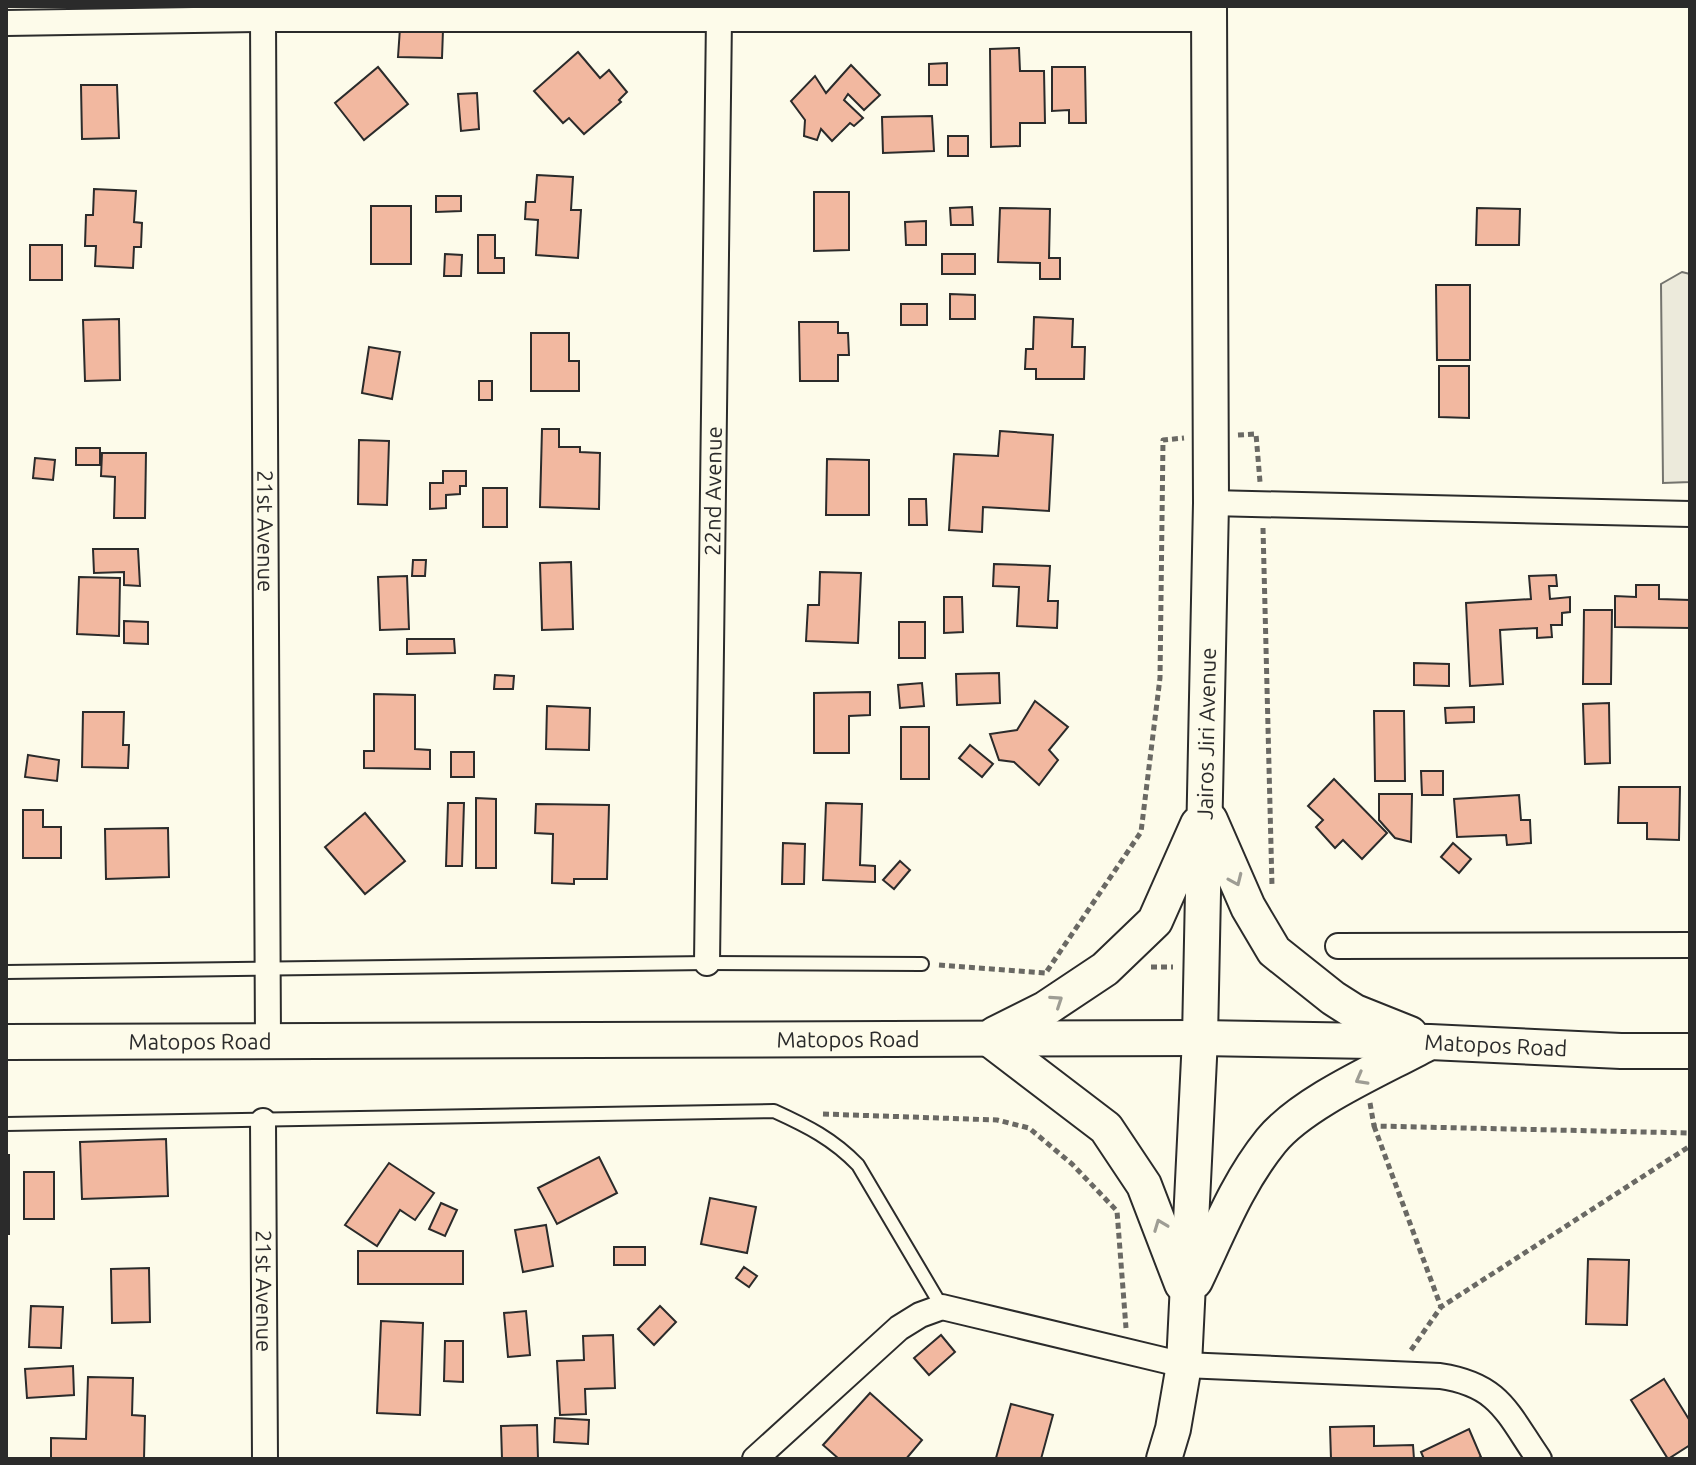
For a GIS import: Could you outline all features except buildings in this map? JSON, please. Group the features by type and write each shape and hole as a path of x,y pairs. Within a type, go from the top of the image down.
{"main road":[{"name":"Jairos Jiri Avenue","path":"1164,1459 1173,1429 1184,1365 1200,1038 1211,503 1209,12"},
{"path":"1187,1298 1144,1185 1106,1128 988,1038 1045,1009 1105,969 1155,921 1205,809"},
{"path":"1205,809 1236,883 1274,951 1355,1012 1430,1042"},
{"name":"Matopos Road","path":"6,1042 1200,1038 1690,1051"},
{"path":"1187,1298 1236,1193 1272,1140 1296,1117 1430,1042"}],"street":[{"path":"6,23 1209,12"},
{"name":"22nd Avenue","path":"707,963 719,18"},
{"name":"21st Avenue","path":"263,19 268,1043"},
{"path":"1211,503 1690,514"},
{"path":"1338,946 1690,945"},
{"name":"21st Avenue","path":"263,1121 265,1459"},
{"path":"755,1459 899,1328 920,1315 942,1307 1184,1365 1455,1378 1485,1389 1503,1406 1539,1459"}],"lane":[{"path":"6,972 707,963 922,964"},
{"path":"6,1124 774,1111 821,1133 841,1147 858,1165 942,1307"}],"path":[{"path":"1045,973 1141,832 1160,678 1163,440 1256,434 1262,504 1272,887"},
{"path":"1364,1077 1374,1126 1441,1307"},
{"path":"821,1114 997,1120 1029,1128 1072,1164 1117,1211 1128,1353"},
{"path":"1374,1126 1690,1133"},
{"path":"1394,1374 1441,1307 1690,1146"}],"shaded area":[{"path":"1682,272 1690,274 1690,482 1663,483 1661,284"}]}
